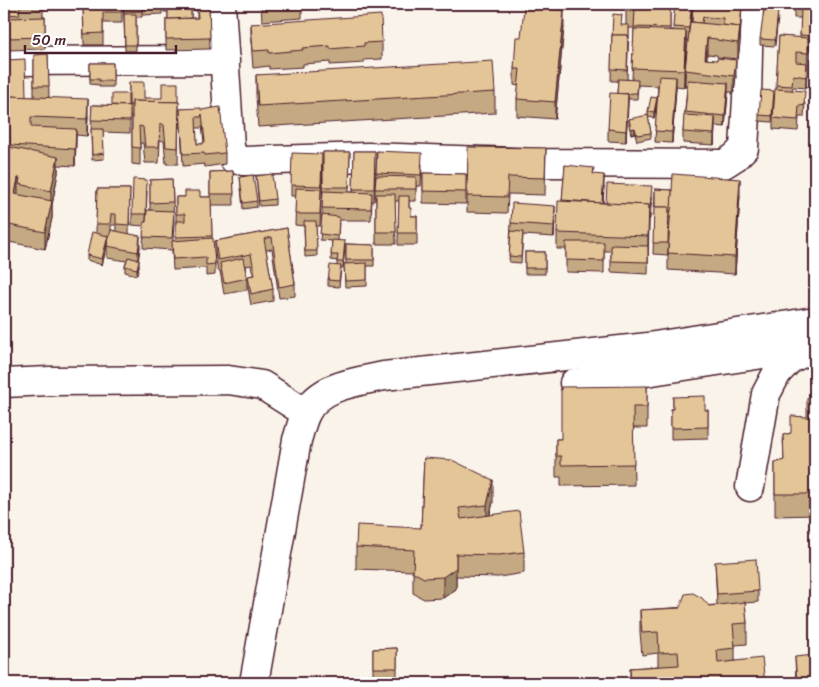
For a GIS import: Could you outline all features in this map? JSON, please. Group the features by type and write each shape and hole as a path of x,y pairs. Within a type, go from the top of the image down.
{"street":[{"path":"221,4 230,147 234,159 244,161 368,157 542,163 724,164 744,148 748,99 749,4"},
{"path":"4,62 225,60"},
{"path":"254,683 297,440 306,413 320,395 344,384 384,376 648,347 815,321"},
{"path":"574,383 815,346"},
{"path":"750,487 766,394 777,373 790,359 815,346"},
{"path":"4,383 228,380 262,385 306,413"}],"building":[{"path":"6,4 43,4 43,6 20,6 19,15 5,14"},
{"path":"83,4 122,4 122,12 103,12 103,33 84,34"},
{"path":"123,4 142,4 142,11 124,12"},
{"path":"143,4 162,4 162,8 143,9"},
{"path":"626,4 670,4 670,28 634,27 635,11 626,11"},
{"path":"675,4 692,4 689,28 673,27"},
{"path":"693,4 742,4 740,29 740,27 723,25 723,18 703,17 702,23 692,22"},
{"path":"794,4 815,4 815,7 794,6"},
{"path":"209,5 210,38 166,39 166,19 198,18 197,6"},
{"path":"524,7 564,10 555,102 517,99 520,69 514,69 516,37 521,37"},
{"path":"168,8 191,8 191,18 168,19"},
{"path":"801,9 815,10 815,36 800,35"},
{"path":"764,10 778,11 775,40 760,39"},
{"path":"124,14 136,14 136,45 125,45"},
{"path":"613,14 622,15 621,25 629,25 629,39 628,35 612,35"},
{"path":"381,15 382,42 364,43 364,46 330,49 330,46 269,53 269,50 253,51 251,24"},
{"path":"45,17 45,37 7,38 7,18"},
{"path":"690,22 740,27 738,43 707,38 705,59 736,60 734,76 685,70"},
{"path":"634,29 686,31 684,70 632,68"},
{"path":"612,35 628,35 627,70 611,69"},
{"path":"779,36 808,38 808,53 796,52 796,62 807,63 806,77 793,75 792,86 776,85"},
{"path":"811,41 815,41 815,80 811,80"},
{"path":"48,54 49,86 34,86 34,55"},
{"path":"25,59 26,97 9,96 7,98 7,60"},
{"path":"493,61 495,92 258,106 256,75"},
{"path":"4,62 5,97 4,97"},
{"path":"90,63 113,63 113,81 90,79"},
{"path":"659,76 676,77 672,132 655,131"},
{"path":"618,79 638,80 637,93 617,94"},
{"path":"688,80 728,83 725,116 685,112"},
{"path":"129,82 144,82 144,98 162,98 162,83 178,83 178,102 132,101 132,105 129,105"},
{"path":"775,89 805,91 804,106 799,105 798,120 773,118"},
{"path":"761,90 774,91 772,116 759,115"},
{"path":"610,93 628,94 626,131 608,129"},
{"path":"112,94 128,94 128,106 112,105"},
{"path":"9,96 88,99 87,119 31,117 31,127 76,129 75,149 10,145"},
{"path":"651,97 657,98 654,112 648,111"},
{"path":"4,100 6,100 8,145 4,145"},
{"path":"132,101 179,102 178,148 166,147 164,125 160,123 159,147 145,147 143,127 139,126 140,148 132,147"},
{"path":"92,105 130,106 130,121 91,120"},
{"path":"220,107 225,153 205,155 204,153 183,154 180,109 201,108 201,110","holes":["202,114 205,142 197,144 196,117 201,117"]},
{"path":"648,115 651,133 637,135 635,128 631,129 629,119"},
{"path":"684,115 715,117 714,134 683,132"},
{"path":"91,129 103,129 104,153 92,155"},
{"path":"4,146 58,157 51,191 19,184 20,178 18,178 15,194 52,201 45,232 4,224"},
{"path":"468,147 546,148 545,178 508,177 507,197 467,196"},
{"path":"354,151 375,151 374,189 353,189"},
{"path":"377,151 422,153 421,175 376,173"},
{"path":"323,152 350,152 349,187 323,187"},
{"path":"292,153 322,154 321,186 291,185"},
{"path":"565,165 594,168 593,174 604,175 602,203 562,200"},
{"path":"233,171 234,194 210,194 210,172"},
{"path":"423,173 466,174 466,192 423,191"},
{"path":"272,174 275,199 259,201 256,176"},
{"path":"673,174 740,179 735,257 668,253"},
{"path":"253,175 257,201 243,203 240,177"},
{"path":"376,176 416,177 416,189 375,189"},
{"path":"133,179 147,180 146,214 132,214"},
{"path":"172,179 173,202 150,203 150,180"},
{"path":"607,184 652,186 650,208 649,205 606,203"},
{"path":"296,188 321,189 320,214 295,214"},
{"path":"97,189 130,189 129,225 116,224 116,214 111,214 110,224 96,224"},
{"path":"655,189 672,190 671,211 669,211 669,207 655,207"},
{"path":"185,191 200,191 200,197 211,197 212,236 176,237 176,221 185,221 185,214 176,214 176,197 185,197"},
{"path":"323,191 372,193 371,209 322,208"},
{"path":"376,194 395,194 396,232 376,232"},
{"path":"399,196 409,196 411,216 417,216 417,233 398,233"},
{"path":"558,201 649,205 648,236 557,233"},
{"path":"512,203 555,206 554,226 511,223"},
{"path":"654,207 669,207 668,243 653,243"},
{"path":"147,210 174,211 172,238 143,237"},
{"path":"322,215 339,217 338,236 320,234"},
{"path":"304,221 316,221 317,251 305,251"},
{"path":"287,228 295,284 279,287 272,237 264,239 273,289 251,294 248,276 255,275 251,254 218,260 215,241"},
{"path":"111,230 140,236 138,252 107,246"},
{"path":"511,231 523,232 521,257 509,256"},
{"path":"92,232 108,236 102,259 87,255"},
{"path":"213,238 215,264 206,265 206,257 173,259 172,241"},
{"path":"332,240 345,241 343,262 337,262 338,255 331,255"},
{"path":"566,242 604,242 604,261 566,260"},
{"path":"346,244 374,245 374,260 346,260"},
{"path":"611,245 648,246 648,262 611,261"},
{"path":"525,252 545,252 545,268 525,268"},
{"path":"128,257 139,260 137,269 125,266"},
{"path":"243,258 247,278 224,283 220,263"},
{"path":"367,263 367,280 345,281 344,264"},
{"path":"330,265 341,266 339,281 328,280"},
{"path":"647,386 647,407 633,407 634,464 561,465 561,456 556,456 556,439 561,439 561,387"},
{"path":"705,396 705,410 708,410 708,427 671,428 673,397"},
{"path":"807,398 815,398 815,494 775,494 775,463 784,460 783,435 791,433 791,416 807,417"},
{"path":"424,458 452,460 493,480 487,505 459,508 461,519 519,511 524,552 499,555 456,554 456,568 443,577 424,578 413,572 414,550 356,547 357,525 421,528"},
{"path":"756,559 758,591 717,594 715,562"},
{"path":"693,593 702,598 709,606 745,602 747,623 733,624 735,648 717,650 718,663 762,658 765,683 631,683 630,668 679,665 678,652 659,653 658,632 642,633 640,610 680,608 685,594"},
{"path":"397,648 397,668 373,668 373,649"},
{"path":"815,655 815,683 797,683 795,657"}]}
